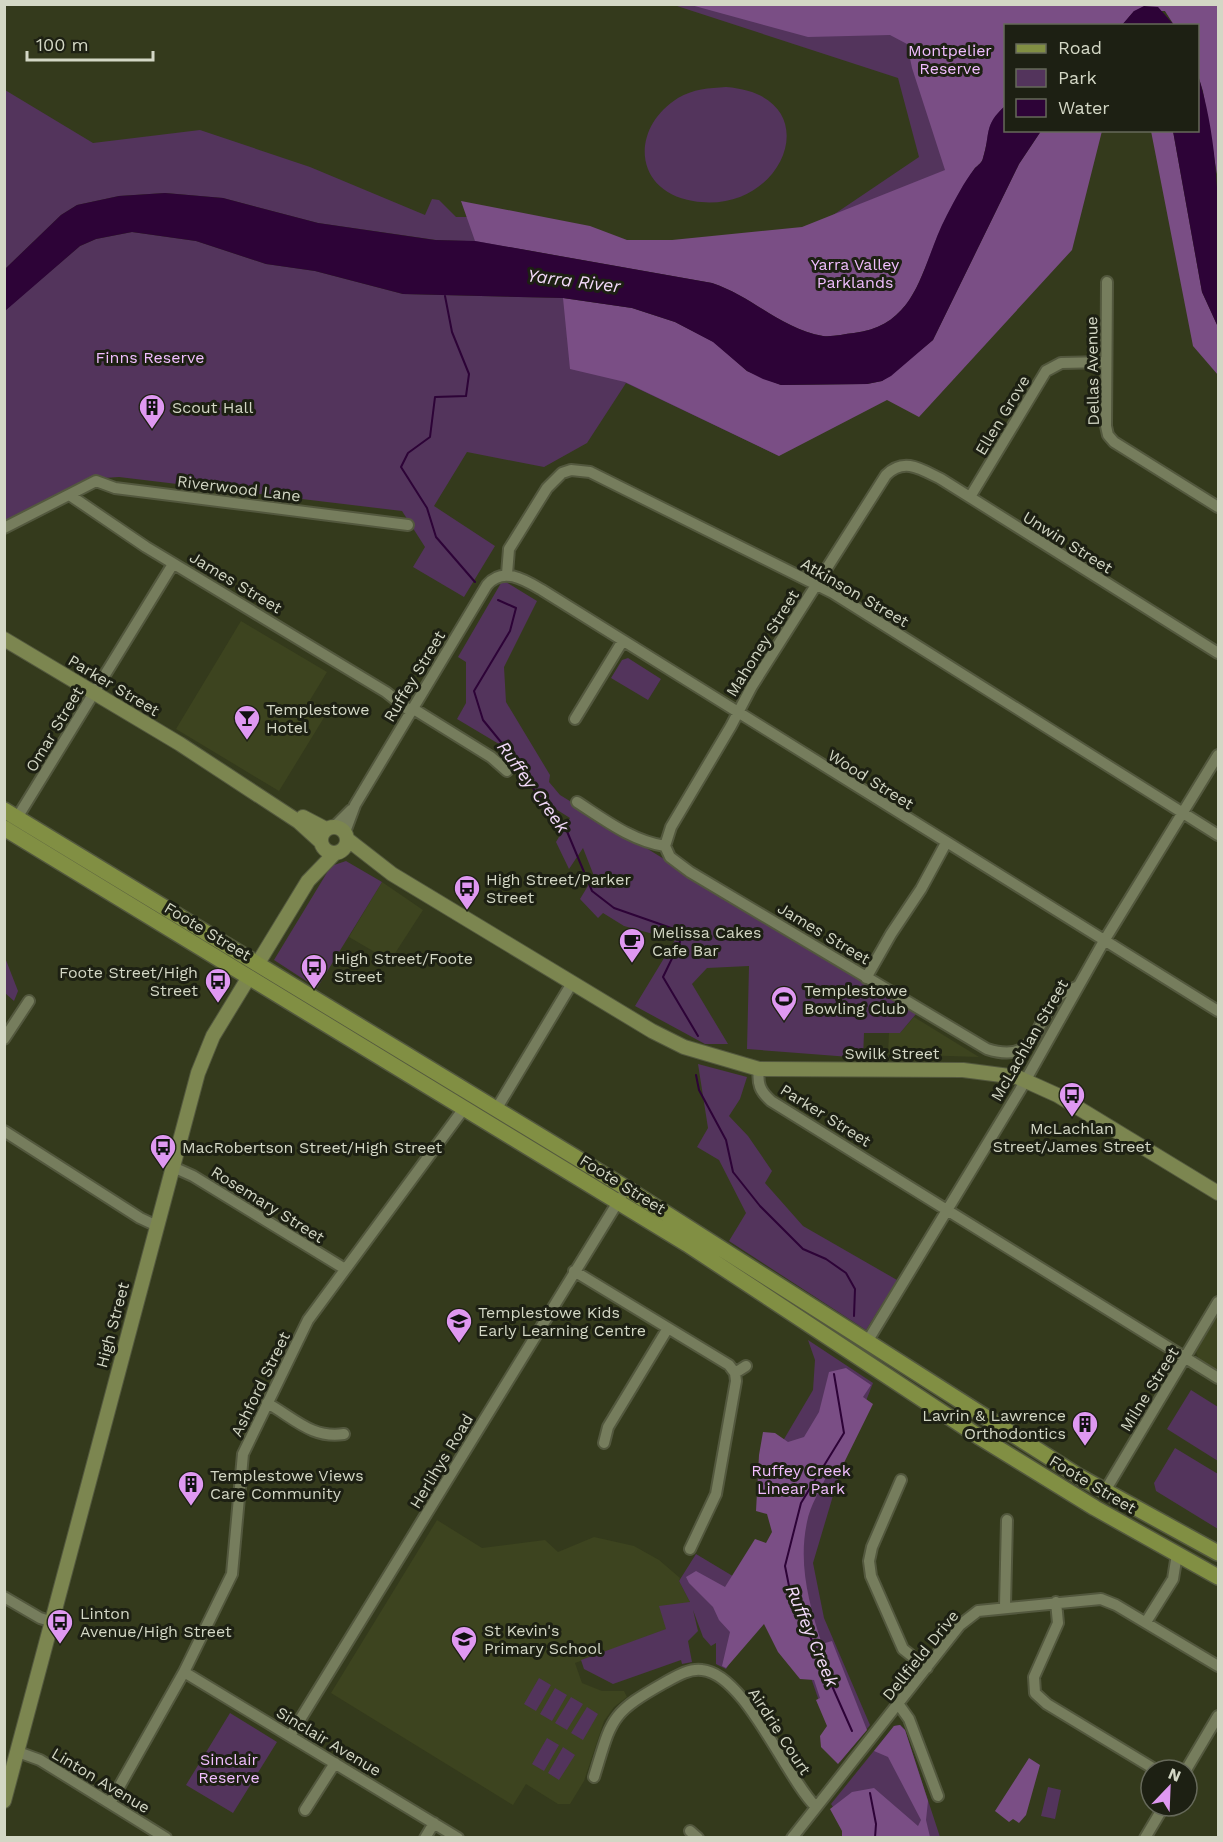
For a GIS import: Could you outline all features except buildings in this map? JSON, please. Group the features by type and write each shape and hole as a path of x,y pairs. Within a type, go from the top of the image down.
{"main road":[{"name":"Parker Street","path":"4,638 180,744 299,822 332,836 652,1031 684,1047 759,1069"},
{"name":"Foote Street","path":"11,814 496,1108 943,1414 1095,1508 1218,1577"},
{"name":"Foote Street","path":"4,828 465,1107 622,1195 867,1342 1105,1491 1218,1553"},
{"name":"High Street","path":"4,1801 12,1760 52,1622 205,1054 308,881 332,836 345,847 308,881"},
{"name":"Parker Street","path":"337,853 392,874"},
{"name":"Swilk Street","path":"759,1069 963,1070 996,1072 1025,1080"},
{"path":"1025,1080 1057,1095 1218,1198"},
{"path":"1188,1177 1218,1193"},
{"path":"858,1356 867,1342"},
{"path":"1095,1508 1105,1491"}],"street":[{"name":"Dellas Avenue","path":"1107,282 1106,426 1108,435 1114,442 1218,507"},
{"name":"Ellen Grove","path":"970,497 1046,371 1060,363 1106,362"},
{"name":"Unwin Street","path":"899,465 907,464 921,468 1218,653"},
{"name":"Mahoney Street","path":"665,846 671,827 737,712 886,475 899,465"},
{"name":"Atkinson Street","path":"507,574 509,549 547,488 562,473 580,470 602,476 817,585 1218,835"},
{"name":"Riverwood Lane","path":"4,528 71,496 96,481 115,488 408,525"},
{"name":"James Street","path":"71,496 173,564 491,757 507,771"},
{"name":"Omar Street","path":"11,814 93,692 173,564"},
{"name":"Wood Street","path":"507,574 542,590 622,642 1218,1011"},
{"name":"Ruffey Street","path":"332,836 355,805 487,585 493,578 507,574"},
{"path":"575,718 622,642"},
{"name":"McLachlan Street","path":"867,1342 1025,1080 1076,987 1218,754"},
{"path":"577,802 629,835 665,846"},
{"path":"867,978 946,843"},
{"name":"James Street","path":"665,846 667,852 677,863 977,1045 1002,1053 1024,1048 1058,996 1076,987"},
{"path":"496,1108 572,983"},
{"path":"4,1040 29,1001"},
{"name":"Parker Street","path":"759,1069 757,1081 762,1093 771,1101 1218,1378"},
{"name":"Ashford Street","path":"110,1803 184,1672 232,1574 242,1459 308,1320 465,1107"},
{"path":"4,1131 140,1218 157,1226"},
{"name":"Rosemary Street","path":"173,1167 193,1176 345,1269"},
{"name":"Herlihys Road","path":"290,1736 622,1195"},
{"path":"574,1271 729,1365 735,1373 736,1382 719,1484 712,1505 690,1549"},
{"name":"Milne Street","path":"1105,1491 1218,1302"},
{"path":"604,1443 608,1427 668,1328"},
{"path":"735,1373 746,1366"},
{"path":"267,1403 316,1433 326,1436 344,1434"},
{"path":"901,1480 872,1547 869,1561 871,1576 903,1649 927,1668"},
{"path":"1005,1606 1008,1520"},
{"path":"1146,1622 1173,1578 1182,1557 1197,1542"},
{"path":"4,1597 52,1622"},
{"name":"Dellfield Drive","path":"792,1838 967,1617 978,1611 1005,1606 1101,1599 1146,1622 1218,1666"},
{"path":"1056,1602 1058,1623 1034,1677 1035,1693 1047,1704 1139,1760"},
{"name":"Airdrie Court","path":"594,1777 609,1730 622,1709 678,1675 703,1670 727,1681 740,1695 802,1792 816,1807"},
{"name":"Sinclair Avenue","path":"184,1672 458,1838"},
{"path":"899,1705 909,1719 938,1797"},
{"path":"1193,1758 1218,1716"},
{"name":"Linton Avenue","path":"12,1760 40,1760 166,1838"},
{"path":"305,1810 335,1762"},
{"path":"1145,1838 1157,1818"},
{"path":"425,1838 434,1823"}],"shaded area":[{"path":"241,621 327,672 310,700 328,711 279,791 176,729"},
{"path":"382,882 423,910 390,961 349,937"},
{"path":"914,1017 979,1057 888,1054 889,1033 900,1033"},
{"path":"1218,1311 1218,1372 1199,1360 1196,1352"},
{"name":"St Kevin's Primary School","path":"437,1520 482,1548 545,1540 558,1552 594,1537 634,1546 659,1560 680,1578 679,1581 690,1602 667,1629 575,1663 582,1683 602,1691 624,1691 627,1697 614,1707 604,1721 584,1781 570,1804 558,1804 526,1784 513,1805 331,1693"}],"green space":[{"name":"Yarra Valley Parklands","path":"674,5 1218,5 1218,180 1199,78 1199,24 1173,24 1165,11 1134,11 1123,24 1004,24 1004,108 907,304 466,241 436,240 318,223 223,198 165,193 119,196 77,205 61,215 5,269 5,90 93,143 200,130 310,167 425,215 432,199 439,200 456,217 496,217 626,241 796,240 919,157 898,78"},
{"name":"Montpelier Reserve","path":"691,5 1218,5 1218,180 1199,78 1199,24 1173,24 1165,11 1134,11 1123,24 1004,24 1004,107 990,125 982,160 967,179 947,215 924,272 906,305 893,318 876,328 823,336 794,327 727,289 712,283 475,241 461,201 590,226 627,240 672,240 802,227 945,170 912,68 907,44 890,35 808,37"},
{"path":"726,87 759,95 778,110 786,131 784,153 772,174 752,191 725,201 693,201 673,195 659,185 649,172 645,157 646,141 652,125 662,111 678,98 701,90"},
{"path":"1040,132 1102,132 1072,250 919,417 887,400 779,456 625,382 570,369 563,298 632,308 675,322 714,342 747,371 781,385 867,384 882,381 933,340 1019,164"},
{"path":"1151,132 1173,132 1202,292 1218,327 1218,375 1193,346"},
{"name":"Finns Reserve","path":"132,232 196,241 266,264 315,271 403,294 563,298 804,416 779,456 626,383 587,443 544,467 467,452 434,506 495,546 464,597 413,567 425,547 402,511 119,477 89,479 8,522 5,520 4,311 80,246 96,239"},
{"path":"506,582 537,601 504,667 506,702 550,775 549,782 560,795 916,1014 900,1033 864,1033 863,1058 747,1049 749,966 707,968 692,984 728,1044 705,1044 635,1006 675,940 624,926 603,913 598,918 580,899 594,876 583,848 569,869 556,842 570,818 543,801 504,747 457,719 466,703 466,662 458,657 501,583"},
{"path":"628,658 661,679 648,700 611,678 622,660"},
{"path":"346,861 382,882 317,988 274,960 331,866"},
{"path":"4,955 18,991 14,1001 5,993"},
{"path":"698,1064 747,1077 740,1099 729,1116 748,1136 772,1171 765,1183 803,1226 897,1280 866,1330 729,1241 746,1213 719,1160 697,1147 708,1128"},
{"name":"Ruffey Creek Linear Park","path":"808,1340 873,1383 846,1452 813,1563 824,1618 870,1725 840,1762 809,1672 760,1614 726,1669 716,1664 716,1643 711,1646 703,1637 693,1610 698,1631 688,1641 692,1662 682,1664 681,1660 613,1684 584,1669 581,1660 666,1629 659,1606 690,1602 679,1581 696,1554 741,1581 775,1548 764,1473 813,1390 815,1360"},
{"name":"Ruffey Creek Linear Park","path":"846,1368 871,1385 863,1397 873,1404 836,1479 827,1475 810,1510 804,1553 806,1584 822,1644 832,1641 867,1730 838,1764 821,1747 820,1736 827,1726 816,1700 820,1698 814,1680 800,1679 778,1652 764,1624 726,1668 722,1666 730,1632 719,1620 713,1607 686,1577 696,1571 725,1587 755,1539 766,1543 772,1532 767,1514 756,1511 759,1455 763,1432 775,1433 788,1442 804,1437 819,1412 829,1372"},
{"path":"1191,1390 1218,1407 1218,1461 1167,1429"},
{"path":"1175,1448 1218,1474 1218,1529 1156,1491 1154,1483"},
{"path":"539,1678 551,1685 536,1711 524,1704"},
{"path":"555,1688 567,1695 552,1721 540,1714"},
{"path":"571,1697 583,1704 567,1730 555,1723"},
{"path":"587,1707 598,1714 583,1740 571,1733"},
{"name":"Sinclair Reserve","path":"230,1713 277,1742 233,1813 186,1785"},
{"path":"900,1725 905,1730 940,1837 853,1837 831,1804 894,1726"},
{"path":"900,1725 905,1730 928,1801 926,1820 930,1837 842,1837 842,1831 830,1809 852,1792 874,1788 918,1826 921,1820 888,1757 874,1751 894,1726"},
{"path":"547,1738 559,1745 544,1771 532,1764"},
{"path":"563,1747 575,1755 559,1780 548,1773"},
{"path":"1029,1758 1040,1765 1026,1815 1019,1823 1013,1819 1009,1822 995,1811"},
{"path":"1048,1787 1061,1790 1055,1819 1041,1816"}],"water":[{"path":"1144,6 1158,7 1173,24 1123,24 1134,11"},
{"path":"1199,79 1212,136 1216,168 1219,232 1218,327 1202,292 1173,132 1199,132"},
{"name":"Yarra River","path":"1004,107 1004,132 1040,132 1019,164 933,340 891,376 882,381 867,384 781,385 747,371 713,342 675,322 632,308 563,298 403,294 315,271 266,264 196,241 132,232 96,239 80,246 5,311 5,269 61,215 77,205 119,196 165,193 223,198 318,223 435,240 475,241 712,283 740,296 780,320 808,332 823,336 854,333 876,328 893,318 906,305 924,272 947,215 967,179 981,163 990,125"}],"waterway":[{"name":"Ruffey Creek","path":"445,296 452,332 469,374 466,396 435,397 430,437 408,453 401,467 427,508 436,537 475,582"},
{"name":"Ruffey Creek","path":"498,600 516,608 510,631 474,691 483,720 514,758 536,793 566,829 592,891 614,908 677,930 680,942 663,977 698,1036"},
{"name":"Ruffey Creek","path":"696,1075 699,1090 726,1140 733,1172 760,1206 803,1249 826,1259 846,1273 855,1289 854,1316"},
{"name":"Ruffey Creek","path":"834,1374 844,1433 801,1503 785,1566 790,1591 852,1731"},
{"name":"Ruffey Creek","path":"870,1793 876,1824 875,1838"}],"place":[{"name":"Scout Hall","path":"152,430"},
{"name":"Templestowe Hotel","path":"247,741"},
{"name":"High Street/Parker Street","path":"467,911"},
{"name":"Melissa Cakes Cafe Bar","path":"632,964"},
{"name":"High Street/Foote Street","path":"314,990"},
{"name":"Foote Street/High Street","path":"218,1004"},
{"name":"Templestowe Bowling Club","path":"784,1022"},
{"name":"McLachlan Street/James Street","path":"1072,1118"},
{"name":"MacRobertson Street/High Street","path":"163,1170"},
{"name":"Templestowe Kids Early Learning Centre","path":"459,1344"},
{"name":"Lavrin & Lawrence Orthodontics","path":"1085,1447"},
{"name":"Templestowe Views Care Community","path":"191,1507"},
{"name":"Linton Avenue/High Street","path":"60,1645"},
{"name":"St Kevin's Primary School","path":"464,1662"}]}
